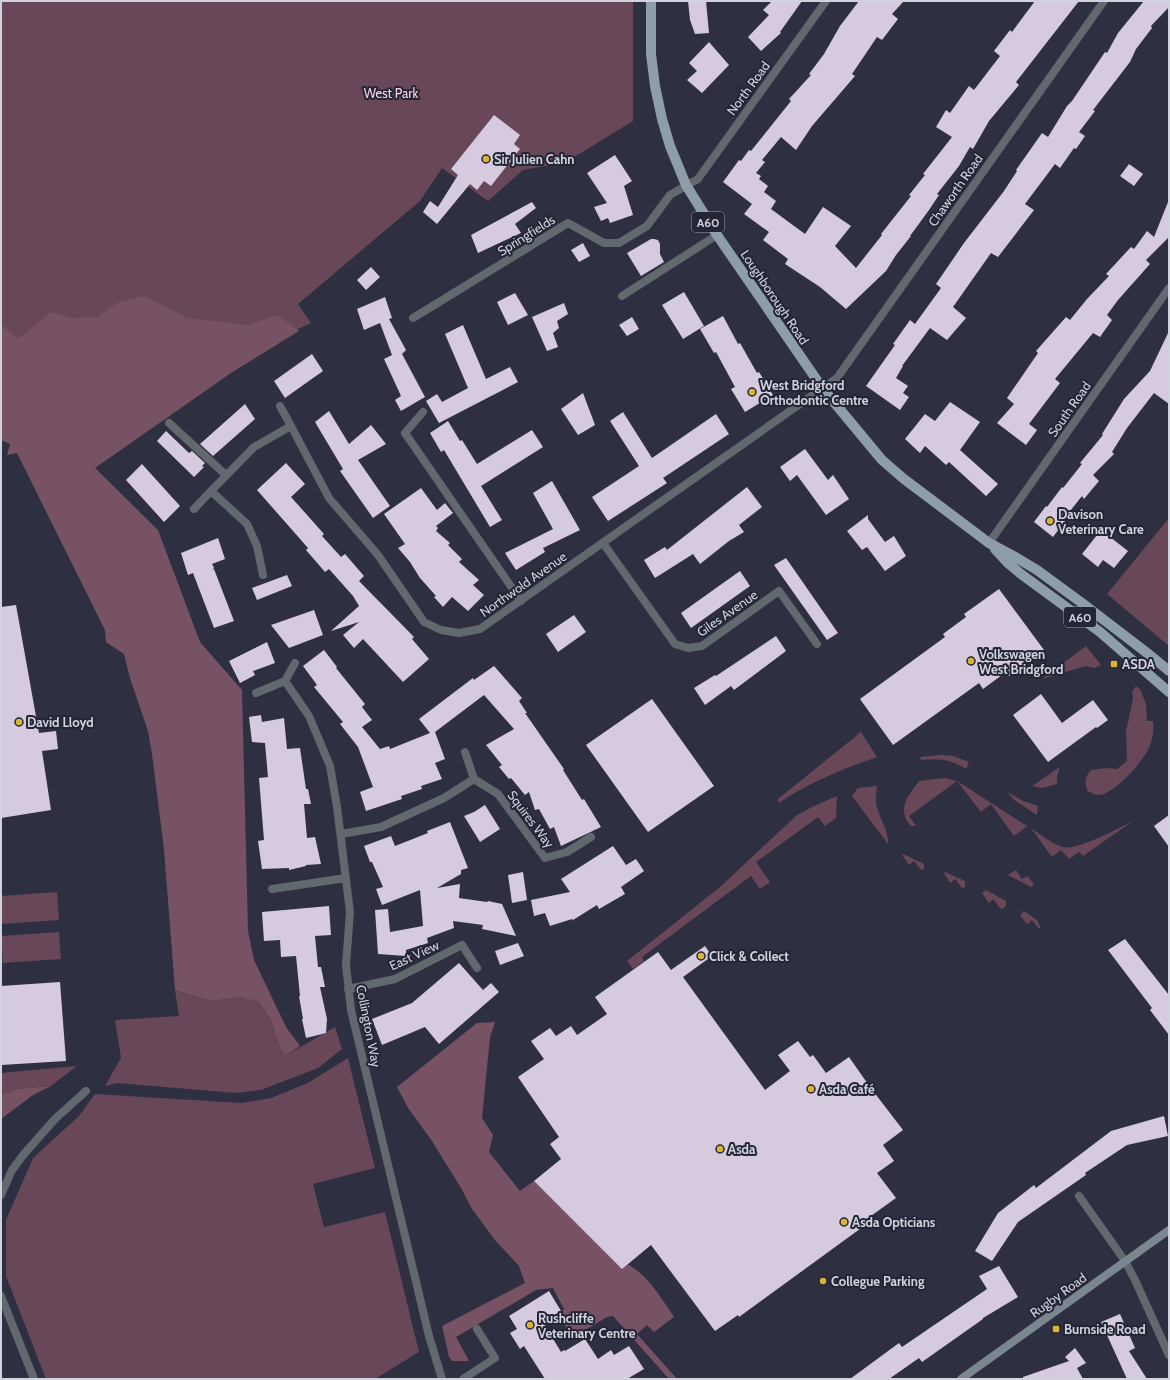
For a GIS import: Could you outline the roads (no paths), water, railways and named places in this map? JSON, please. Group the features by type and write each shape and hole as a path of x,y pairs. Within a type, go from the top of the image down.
{"main road":[{"name":"Loughborough Road","path":"651,1 651,54 655,86 662,119 670,146 686,186 717,235 822,390 882,460 904,479 989,543 1037,570 1169,671"},
{"name":"Loughborough Road","path":"989,543 1009,564 1094,628 1169,692"}],"street":[{"name":"North Road","path":"686,186 698,179 826,1"},
{"name":"Chaworth Road","path":"822,390 837,378 1104,1"},
{"name":"Springfields","path":"413,318 568,223 604,243 619,243 647,226 670,194 686,186"},
{"path":"622,296 717,235"},
{"name":"South Road","path":"989,543 1169,288"},
{"name":"Northwold Avenue","path":"280,406 329,498 378,555 424,622 441,630 459,633 480,630 822,390"},
{"path":"423,412 405,433 521,601"},
{"path":"169,423 226,475"},
{"path":"194,509 254,447 291,426"},
{"path":"211,491 247,524 257,546 263,575"},
{"name":"Giles Avenue","path":"603,543 675,644 688,648 702,646 779,591 816,644"},
{"path":"256,693 285,681 295,663"},
{"name":"Collington Way","path":"285,681 310,716 330,766 341,834 350,912 346,965 350,1010 429,1336 442,1379"},
{"path":"341,834 380,827 444,798 474,779 465,752"},
{"name":"Squires Way","path":"474,779 498,794 545,858 567,852 591,836"},
{"path":"272,889 346,878"},
{"name":"East View","path":"348,989 395,979 462,945 477,968"},
{"path":"1,1195 12,1170 24,1154 55,1119 86,1091"},
{"path":"1079,1196 1135,1280 1169,1354"},
{"name":"Rugby Road","path":"961,1379 1169,1230"},
{"path":"1,1296 34,1379"},
{"path":"463,1379 495,1358 477,1329"}],"place":[{"name":"Sir Julien Cahn","path":"486,159"},
{"name":"West Bridgford Orthodontic Centre","path":"752,392"},
{"name":"Davison Veterinary Care","path":"1050,521"},
{"name":"Volkswagen West Bridgford","path":"971,661"},
{"name":"ASDA","path":"1114,664"},
{"name":"David Lloyd","path":"19,722"},
{"name":"Click & Collect","path":"701,956"},
{"name":"Asda Café","path":"811,1089"},
{"name":"Asda","path":"720,1149"},
{"name":"Asda Opticians","path":"844,1222"},
{"name":"Collegue Parking","path":"823,1281"},
{"name":"Rushcliffe Veterinary Centre","path":"530,1325"},
{"name":"Burnside Road","path":"1056,1329"}],"park label":[{"name":"West Park","path":"391,93"}]}
